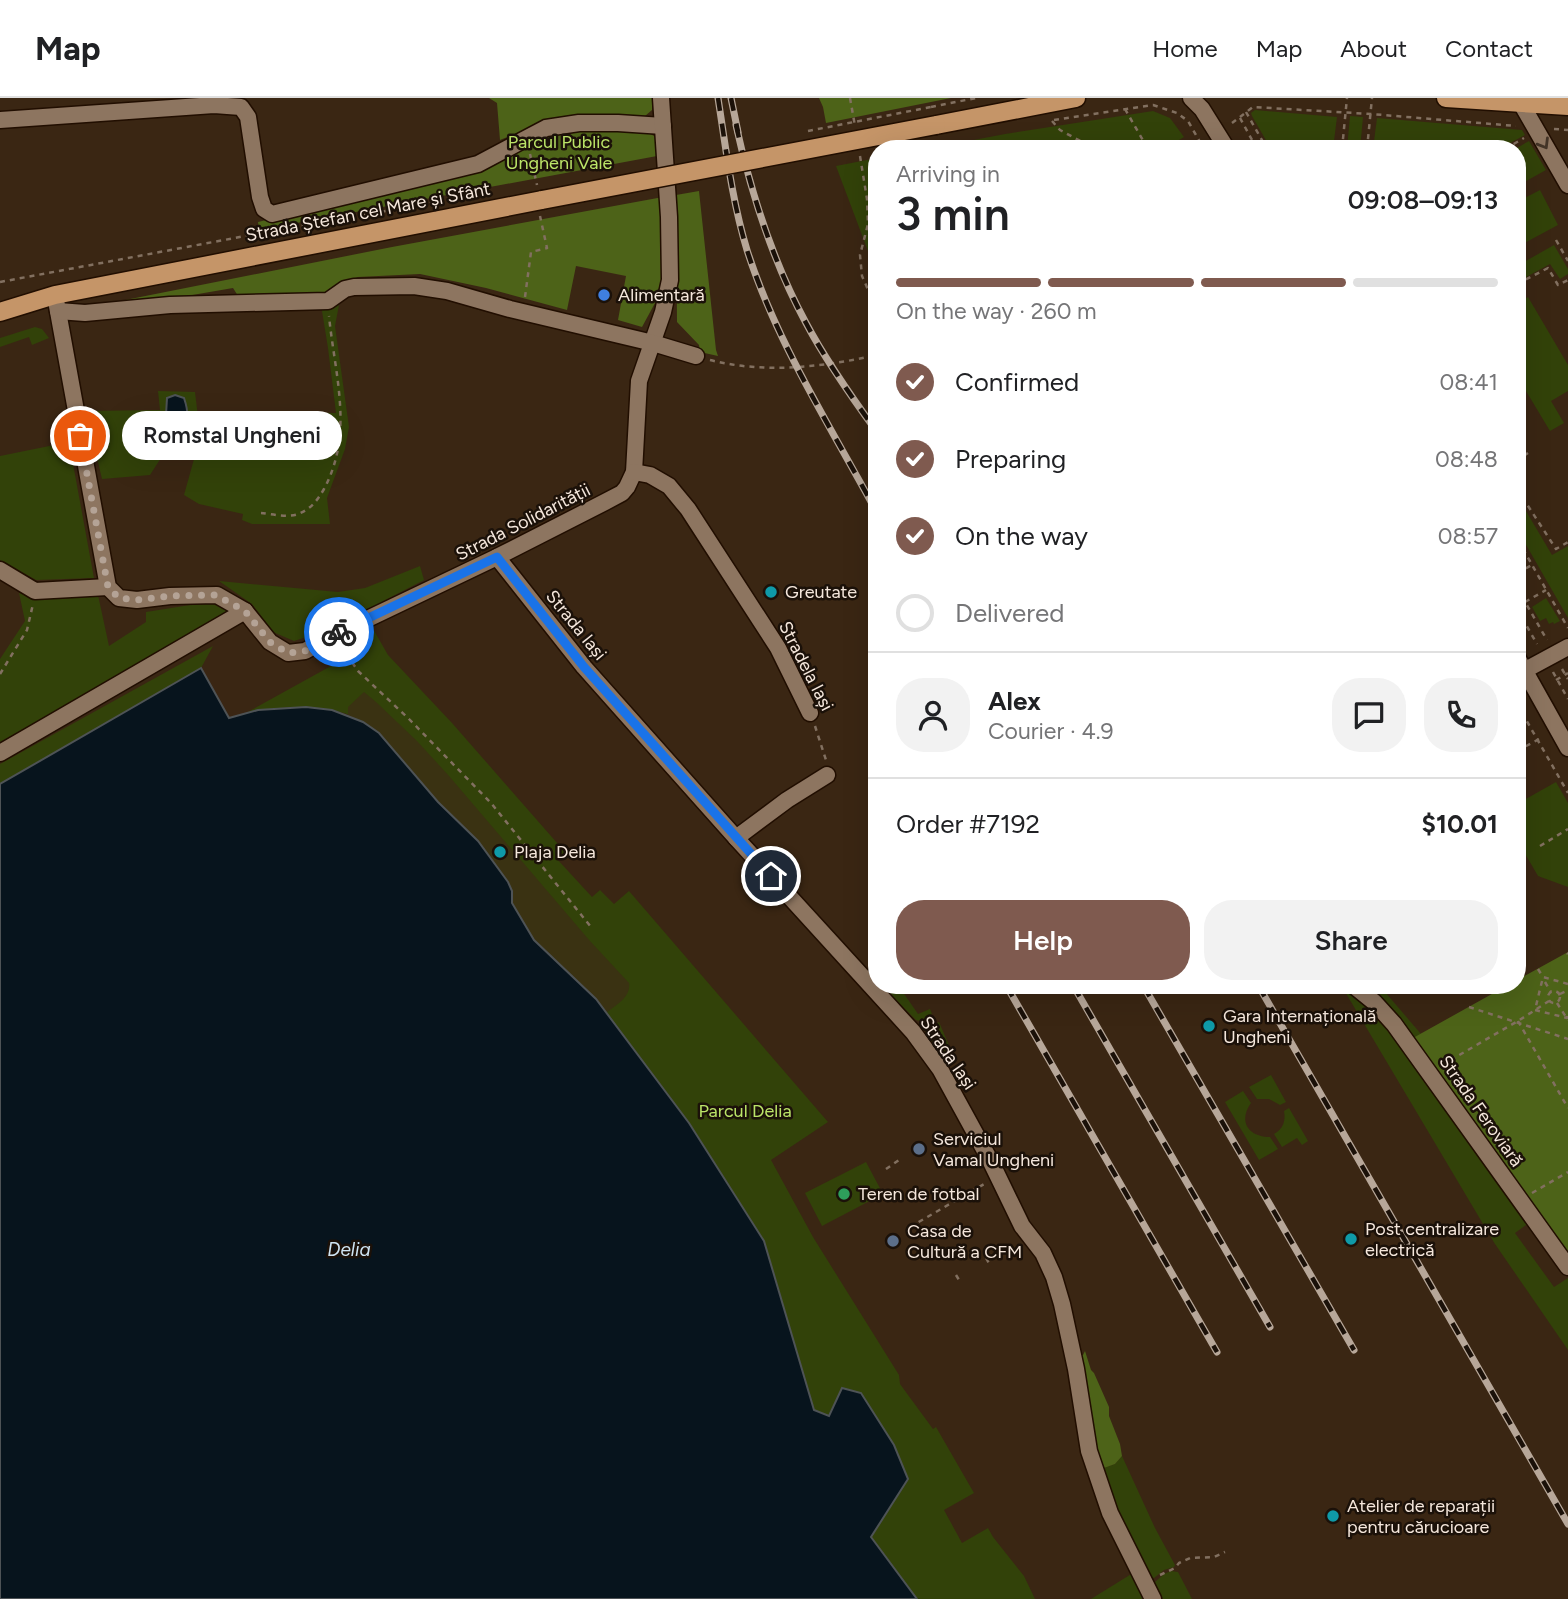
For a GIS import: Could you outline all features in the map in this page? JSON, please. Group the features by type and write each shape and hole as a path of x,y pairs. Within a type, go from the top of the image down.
{"main road":[{"name":"Strada Ștefan cel Mare și Sfânt","path":"0,312 56,303 542,199 1076,98"},
{"path":"1446,98 1568,106"}],"street":[{"path":"634,472 639,381 663,312 670,280 669,217 661,98"},
{"path":"1191,98 1202,109 1221,140"},
{"path":"1520,101 1529,129 1568,185"},
{"path":"0,120 214,105 241,107 248,117 260,197 264,209 272,214 478,164 546,128 579,123 618,122 663,126"},
{"path":"56,303 79,313 170,305 328,300 345,289 354,287 414,286 447,291 696,356"},
{"path":"56,303 108,587"},
{"name":"Strada Solidarității","path":"35,590 108,587 119,598 137,600 216,595 245,611 270,642 288,653 305,651 622,493 634,472"},
{"name":"Stradela Iași","path":"634,472 650,475 669,486 688,509 778,648 810,713"},
{"name":"Strada Iași","path":"497,557 584,667 868,983"},
{"path":"0,570 35,590"},
{"path":"0,753 245,611"},
{"path":"1526,664 1568,647"},
{"path":"1526,677 1568,748"},
{"path":"736,838 787,800 827,775"},
{"name":"Strada Iași","path":"878,994 927,1050 956,1097 1021,1226 1043,1253 1054,1277 1076,1369 1089,1451 1110,1513 1149,1592"},
{"name":"Strada Feroviară","path":"1364,994 1394,1024 1430,1072 1568,1267"}],"path":[{"path":"850,98 856,136"},
{"path":"931,107 976,98"},
{"path":"1343,140 1347,98"},
{"path":"1368,140 1372,98"},
{"path":"1078,140 1060,130 1052,121 1153,106 1177,113 1188,121 1199,140"},
{"path":"1232,123 1253,107 1346,112 1529,129"},
{"path":"1125,109 1143,140"},
{"path":"1246,112 1262,140"},
{"path":"1239,117 1252,140"},
{"path":"1516,140 1529,129"},
{"path":"859,149 868,224 860,255 862,276 868,290"},
{"path":"524,304 531,252 547,248 539,212 542,199 529,150"},
{"path":"0,282 442,202"},
{"path":"1556,240 1568,261"},
{"path":"1526,279 1548,268 1558,285 1568,280"},
{"path":"261,513 296,516 315,505 329,480 340,447 342,421 328,300"},
{"path":"696,356 726,364 782,368 831,364 868,357"},
{"path":"1526,503 1556,548 1568,542"},
{"path":"1526,554 1568,628"},
{"path":"1526,568 1532,565"},
{"path":"0,674 27,630 35,590"},
{"path":"1526,601 1546,590"},
{"path":"1526,604 1547,641"},
{"path":"1526,624 1538,645"},
{"path":"334,635 358,671 410,719 491,803 591,928"},
{"path":"1559,663 1568,679"},
{"path":"1550,667 1568,699"},
{"path":"1556,680 1567,674"},
{"name":"Stradela Iași","path":"810,713 829,769 827,775"},
{"path":"1526,719 1568,793"},
{"path":"1526,746 1543,737"},
{"path":"1540,846 1568,829"},
{"path":"1538,969 1543,977 1568,984"},
{"path":"1535,1010 1543,977"},
{"path":"1545,982 1551,992"},
{"path":"1560,994 1568,989"},
{"path":"1549,1001 1551,992"},
{"path":"1551,992 1560,994"},
{"path":"1549,1001 1557,1003 1561,999 1560,994"},
{"path":"1430,1072 1549,1001"},
{"path":"1557,1003 1567,1019"},
{"path":"1469,1007 1568,1039"},
{"path":"1535,1010 1567,1019"},
{"path":"1567,1019 1568,1013"},
{"path":"1518,1021 1568,1108"},
{"path":"886,1169 902,1158"},
{"path":"1520,1200 1568,1172"},
{"path":"910,1227 998,1177"},
{"path":"986,1258 990,1265"},
{"path":"956,1275 961,1283"},
{"path":"1149,1592 1161,1574 1175,1568 1179,1563 1190,1558 1214,1557 1225,1552"}],"green space":[{"name":"Parcul Public Ungheni Vale","path":"489,98 652,98 652,110 645,116 565,118 540,124 500,140 497,103"},
{"path":"819,98 951,98 826,123"},
{"path":"1255,110 1337,117 1334,140 1266,140 1251,113"},
{"path":"1153,111 1170,118 1184,137 1179,140 974,140"},
{"path":"1350,116 1363,117 1361,140 1348,140"},
{"path":"1377,118 1522,130 1525,135 1516,140 1374,140"},
{"name":"Parcul Public Ungheni Vale","path":"639,128 656,137 657,156 259,230 258,222 480,168 552,130"},
{"path":"1529,141 1546,170 1526,181 1526,143"},
{"path":"868,160 868,251 836,166"},
{"path":"1540,190 1558,225 1526,242 1526,197"},
{"path":"699,191 718,356 700,352 699,345 677,322 676,195"},
{"path":"663,197 664,269 655,303 642,327 618,320 626,276 576,266 567,310 486,288 420,274 358,277 339,284 328,296 240,299 233,288 175,298 85,308 392,247"},
{"path":"1554,245 1568,269 1568,274 1560,279 1550,264 1526,277 1526,261"},
{"path":"1528,297 1568,365 1568,391 1551,401 1564,423 1550,431 1526,391"},
{"path":"321,305 339,305 335,326 349,427 345,449 327,498 330,524 252,524 242,520 243,514 199,504 184,495 194,459 168,447 150,475 102,479 86,411 160,410 158,391 195,392 198,417 222,419 227,444 271,444 268,412 336,413"},
{"path":"35,327 42,329 49,338 32,345 29,337 0,347 0,338"},
{"path":"69,442 94,578 36,580 0,560 0,456"},
{"path":"1526,511 1552,555 1568,546 1568,618 1526,545"},
{"path":"420,566 424,580 325,631 294,641 273,632 252,604 219,581 338,592 365,588"},
{"path":"19,593 42,597 98,595 109,646 146,622 146,612 209,602 231,613 0,742 0,659 25,621"},
{"path":"1546,598 1560,621 1554,624 1549,624 1546,618 1540,621 1532,607"},
{"name":"Parcul Delia","path":"372,627 388,655 452,723 565,852 557,859 592,897 600,890 614,904 629,891 828,1122 771,1160 813,1237 899,1375 900,1384 933,1429 936,1427 974,1493 944,1510 962,1543 988,1528 1024,1576 1035,1599 917,1599 871,1537 908,1479 829,1416 814,1410 764,1241 689,1123 596,999 534,940 414,773 379,733 355,717 321,708 292,707 246,713 340,661 331,643"},
{"path":"213,646 201,668 0,784 0,764"},
{"path":"1556,782 1568,803 1568,887 1538,876 1526,855 1526,799"},
{"path":"1568,952 1568,1257 1413,1038 1492,994 1526,994 1526,975"},
{"path":"890,994 904,994 918,1014 930,1009 932,1014 920,1021"},
{"path":"1346,994 1355,994 1386,1021 1530,1222 1515,1233 1554,1287 1568,1278 1568,1350 1495,1244"},
{"path":"1372,994 1387,994 1421,1034 1413,1038"},
{"path":"939,1022 951,1050 940,1056 925,1031"},
{"path":"1271,1075 1286,1102 1280,1105 1269,1099 1257,1099 1249,1087"},
{"path":"1243,1091 1251,1103 1245,1116 1247,1127 1256,1134 1270,1137 1278,1149 1259,1160 1225,1102"},
{"path":"1289,1108 1308,1141 1302,1145 1297,1138 1282,1147 1274,1134 1282,1127 1284,1111"},
{"name":"Teren de fotbal","path":"866,1162 883,1194 822,1226 805,1193"},
{"path":"1085,1351 1109,1407 1109,1416 1122,1456 1115,1464 1104,1468 1102,1473 1079,1355 1083,1355"},
{"path":"1122,1456 1175,1565 1154,1578 1120,1526 1102,1472"},
{"path":"1171,1571 1178,1572 1192,1599 1163,1599 1154,1584"},
{"path":"1133,1573 1144,1599 1091,1599"}],"sand":[{"name":"Plaja Delia","path":"364,692 417,741 449,776 629,983 626,996 619,1003 606,1013 596,999 534,940 512,903 512,891 508,882 478,841 438,802 379,733 348,715 348,707"}],"water":[{"path":"175,395 184,398 187,416 180,433 172,435 165,432 167,398"},
{"path":"210,429 223,433 223,442 217,449 197,446 197,441"},
{"name":"Delia","path":"201,668 229,718 258,710 306,707 332,710 363,722 379,733 438,802 478,841 508,882 512,891 512,903 534,940 596,999 689,1123 764,1241 814,1410 829,1416 842,1388 861,1393 894,1445 908,1479 871,1537 917,1599 0,1599 0,784"}],"railway":[{"path":"718,98 737,213 759,285 789,352 868,497"},
{"path":"731,98 738,132"},
{"path":"736,125 764,227 783,276 830,365 868,419"},
{"path":"1011,994 1217,1352"},
{"path":"1078,994 1270,1327"},
{"path":"1148,994 1354,1350"},
{"path":"1263,994 1568,1524"}],"way so far":[{"path":"80,436 108,587 119,598 137,600 216,595 245,611 270,642 288,653 305,651 339,632"}],"place":[{"name":"Alimentară","path":"604,295"},
{"name":"Romstal Ungheni","path":"80,436"},
{"name":"Greutate","path":"771,592"},
{"name":"Plaja Delia","path":"500,852"},
{"name":"Gara Internațională Ungheni","path":"1209,1026"},
{"name":"Serviciul Vamal Ungheni","path":"919,1149"},
{"name":"Teren de fotbal","path":"844,1194"},
{"name":"Post centralizare electrică","path":"1351,1239"},
{"name":"Casa de Cultură a CFM","path":"893,1241"},
{"name":"Atelier de reparații pentru cărucioare","path":"1333,1516"}],"route":[{"path":"339,632 497,557 584,667 771,876"}]}
